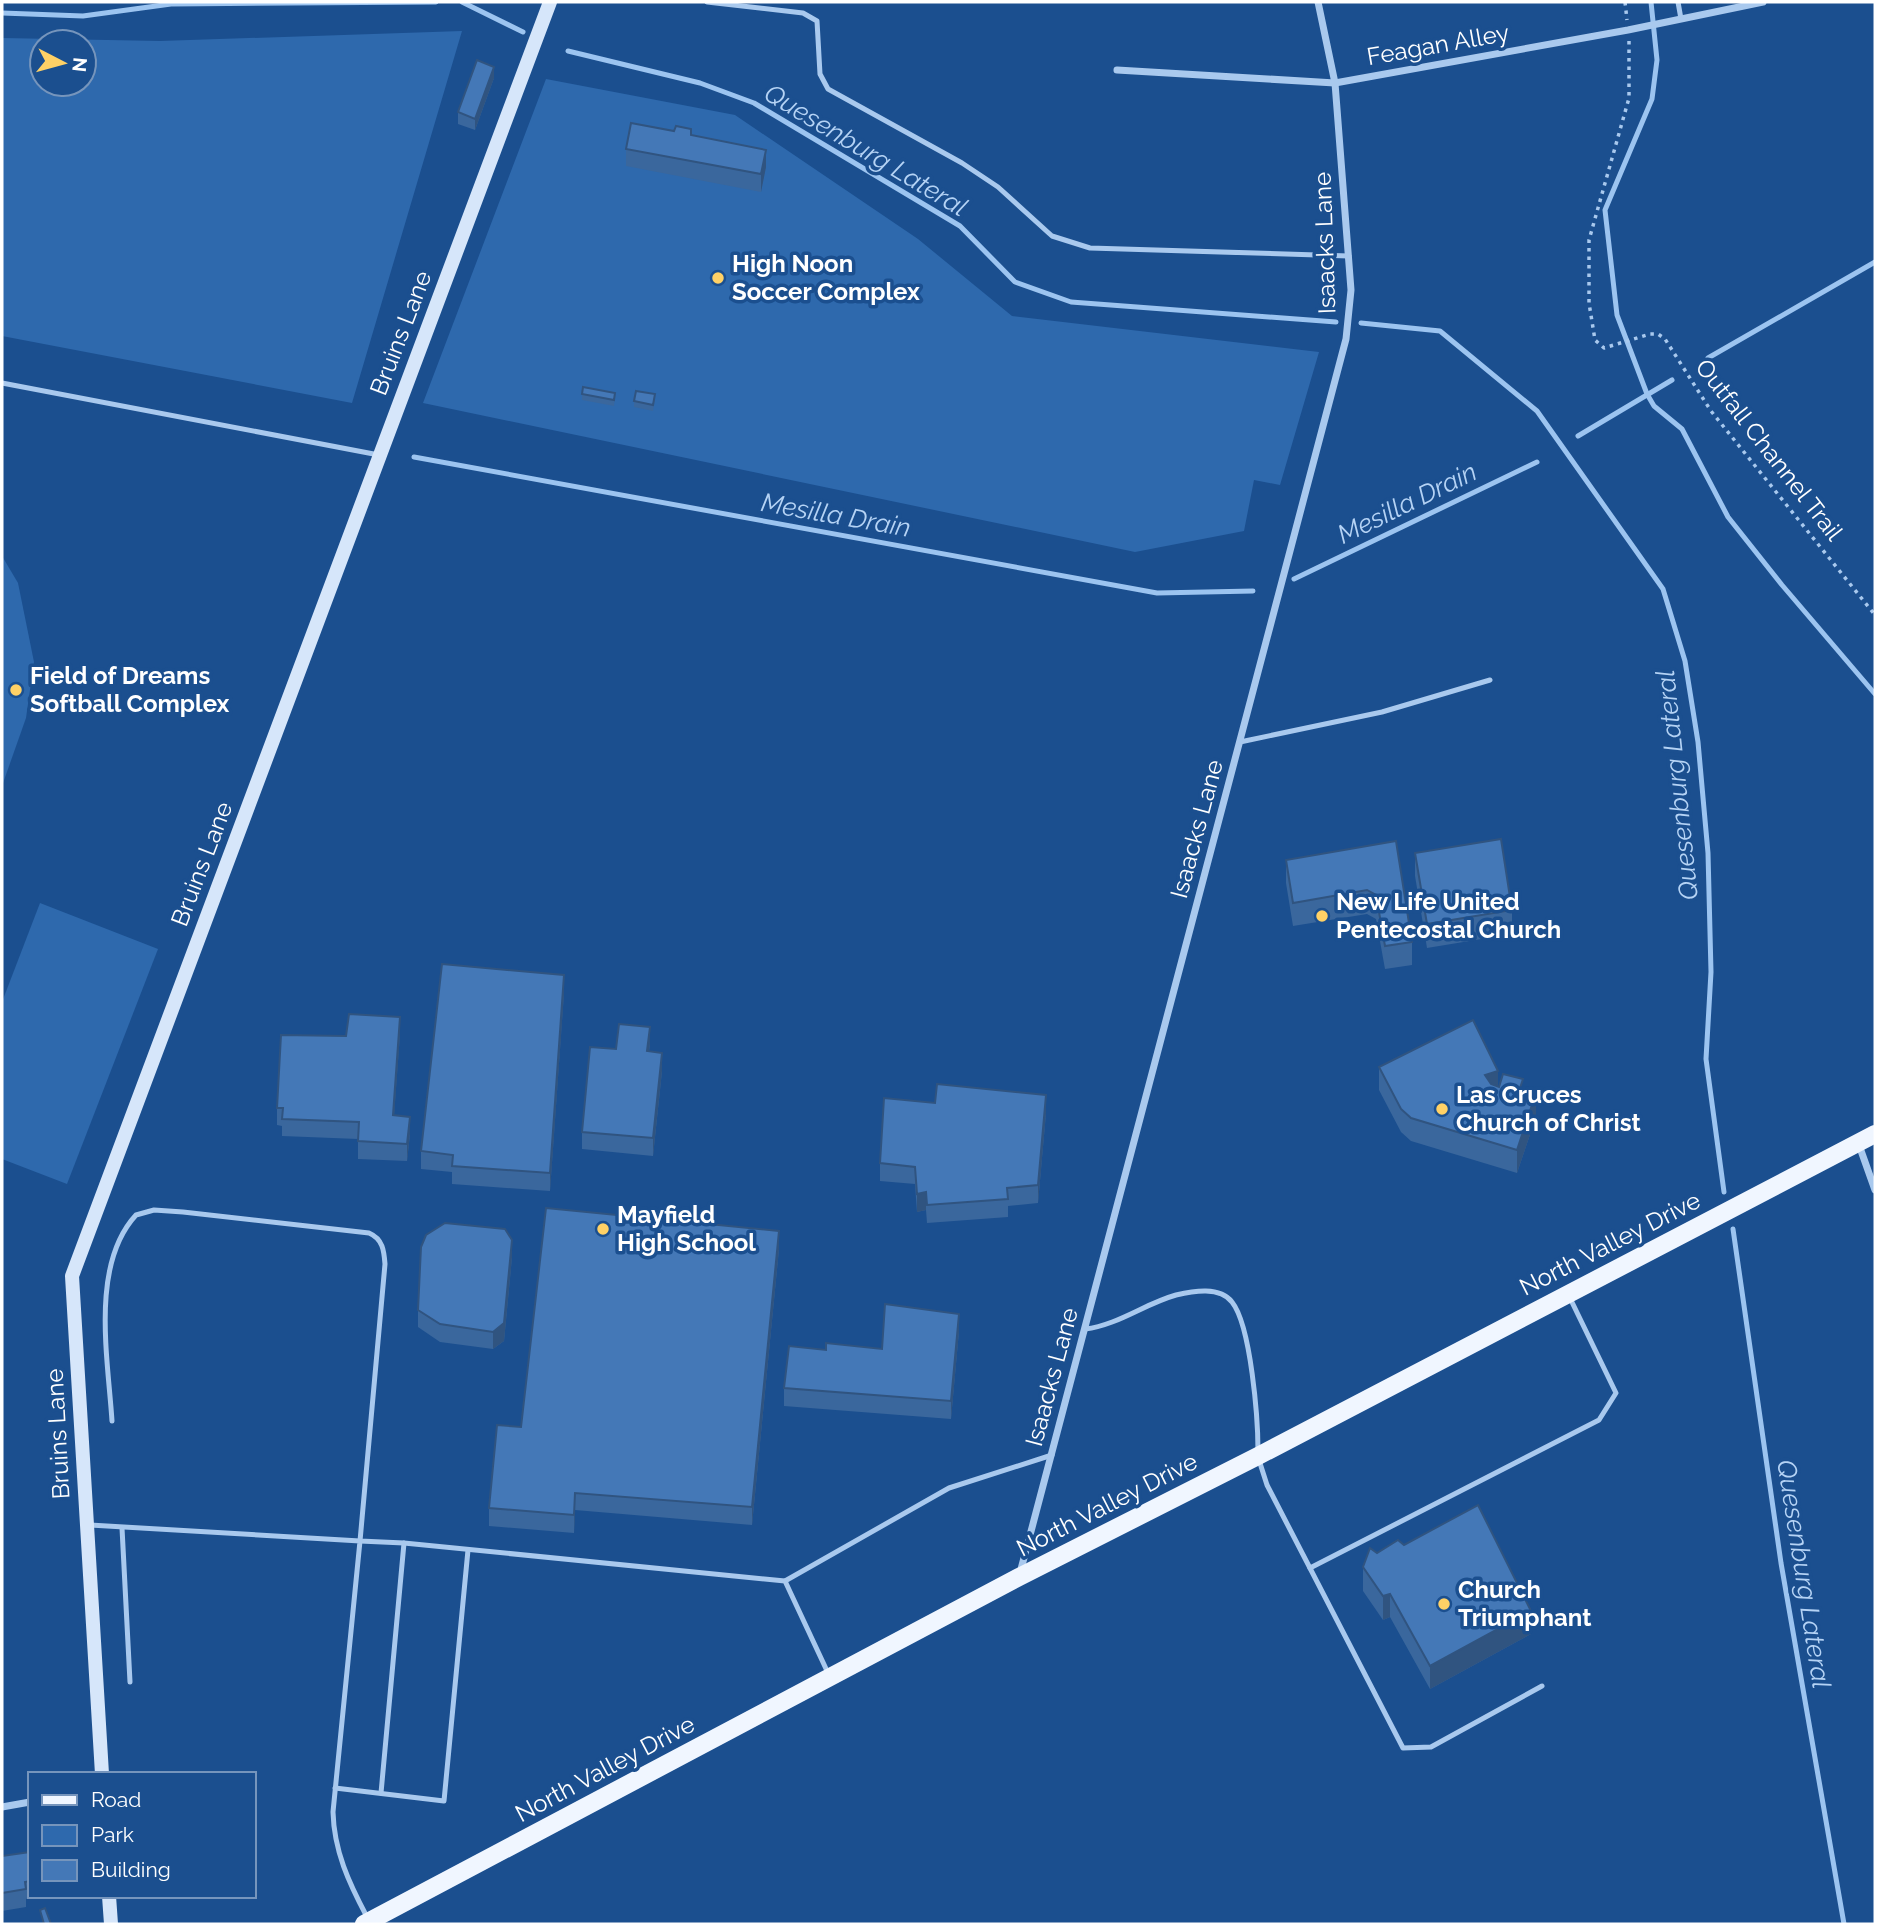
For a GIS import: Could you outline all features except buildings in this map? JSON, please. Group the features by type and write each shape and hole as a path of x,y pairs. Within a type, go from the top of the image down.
{"main road":[{"name":"North Valley Drive","path":"368,1923 1019,1577 1258,1457 1875,1134"}],"street":[{"name":"Bruins Lane","path":"102,1772 72,1276 550,2"},
{"name":"Isaacks Lane","path":"1019,1577 1344,347 1351,290 1349,256 1335,83 1318,2"},
{"name":"Feagan Alley","path":"1117,70 1335,83 1631,30 1763,2"},
{"path":"1858,1143 1875,1191"},
{"path":"2,1807 28,1802"},
{"path":"109,1898 111,1924"}],"lane":[{"path":"707,2 803,13 817,21 820,74 828,89 989,181 1052,236 1090,248 1349,256"},
{"path":"1678,2 1681,19"},
{"path":"2,383 379,455"},
{"path":"1240,742 1382,712 1490,680"},
{"path":"112,1421 106,1320 108,1280 118,1240 136,1214 154,1210 173,1211 369,1233 376,1236 384,1253 385,1272 333,1812 335,1838 350,1884 368,1923"},
{"path":"1085,1329 1102,1327 1152,1303 1178,1294 1214,1292 1232,1301 1242,1323 1250,1361 1257,1418 1258,1457 1266,1485 1403,1748 1432,1747 1542,1686"},
{"path":"1310,1568 1599,1420 1616,1393 1567,1294"},
{"path":"87,1525 404,1543 785,1581 949,1488 1052,1455"},
{"path":"122,1528 130,1682"},
{"path":"381,1793 404,1543"},
{"path":"335,1788 444,1801 468,1550"},
{"path":"785,1581 830,1678"}],"path":[{"name":"Outfall Channel Trail","path":"1625,2 1631,30 1629,98 1589,240 1589,303 1597,343 1604,348 1650,334 1658,334 1665,339 1712,411 1875,615"}],"green space":[{"path":"462,31 352,403 2,336 2,38 28,38 28,98 98,98 98,40 160,41"},
{"name":"High Noon Soccer Complex","path":"546,79 735,115 918,239 1012,316 1319,352 1280,485 1254,480 1244,531 1135,552 423,403"},
{"name":"Field of Dreams Softball Complex","path":"2,556 18,583 34,662 26,718 2,786"},
{"path":"40,903 158,949 67,1184 2,1159 2,1002"}],"waterway":[{"name":"Quesenburg Lateral","path":"2,13 83,16 171,4 436,2"},
{"name":"Quesenburg Lateral","path":"462,2 523,32"},
{"path":"1651,2 1657,60 1652,99 1605,210 1617,315 1647,394 1654,406 1682,429 1728,517 1875,694"},
{"name":"Quesenburg Lateral","path":"568,51 700,83 754,103 960,226 1015,282 1071,302 1336,322"},
{"name":"Mesilla Drain","path":"1708,358 1875,262"},
{"name":"Quesenburg Lateral","path":"1361,323 1440,331 1537,411 1663,589 1685,661 1698,742 1708,853 1711,972 1706,1059 1724,1192"},
{"name":"Mesilla Drain","path":"1578,436 1672,380"},
{"name":"Mesilla Drain","path":"414,457 1157,593 1253,591"},
{"name":"Mesilla Drain","path":"1294,579 1537,462"},
{"name":"Quesenburg Lateral","path":"1733,1229 1781,1563 1844,1924"}],"place":[{"name":"High Noon Soccer Complex","path":"718,278"},
{"name":"Field of Dreams Softball Complex","path":"16,690"},
{"name":"New Life United Pentecostal Church","path":"1322,916"},
{"name":"Las Cruces Church of Christ","path":"1442,1109"},
{"name":"Mayfield High School","path":"603,1229"},
{"name":"Church Triumphant","path":"1444,1604"}]}
